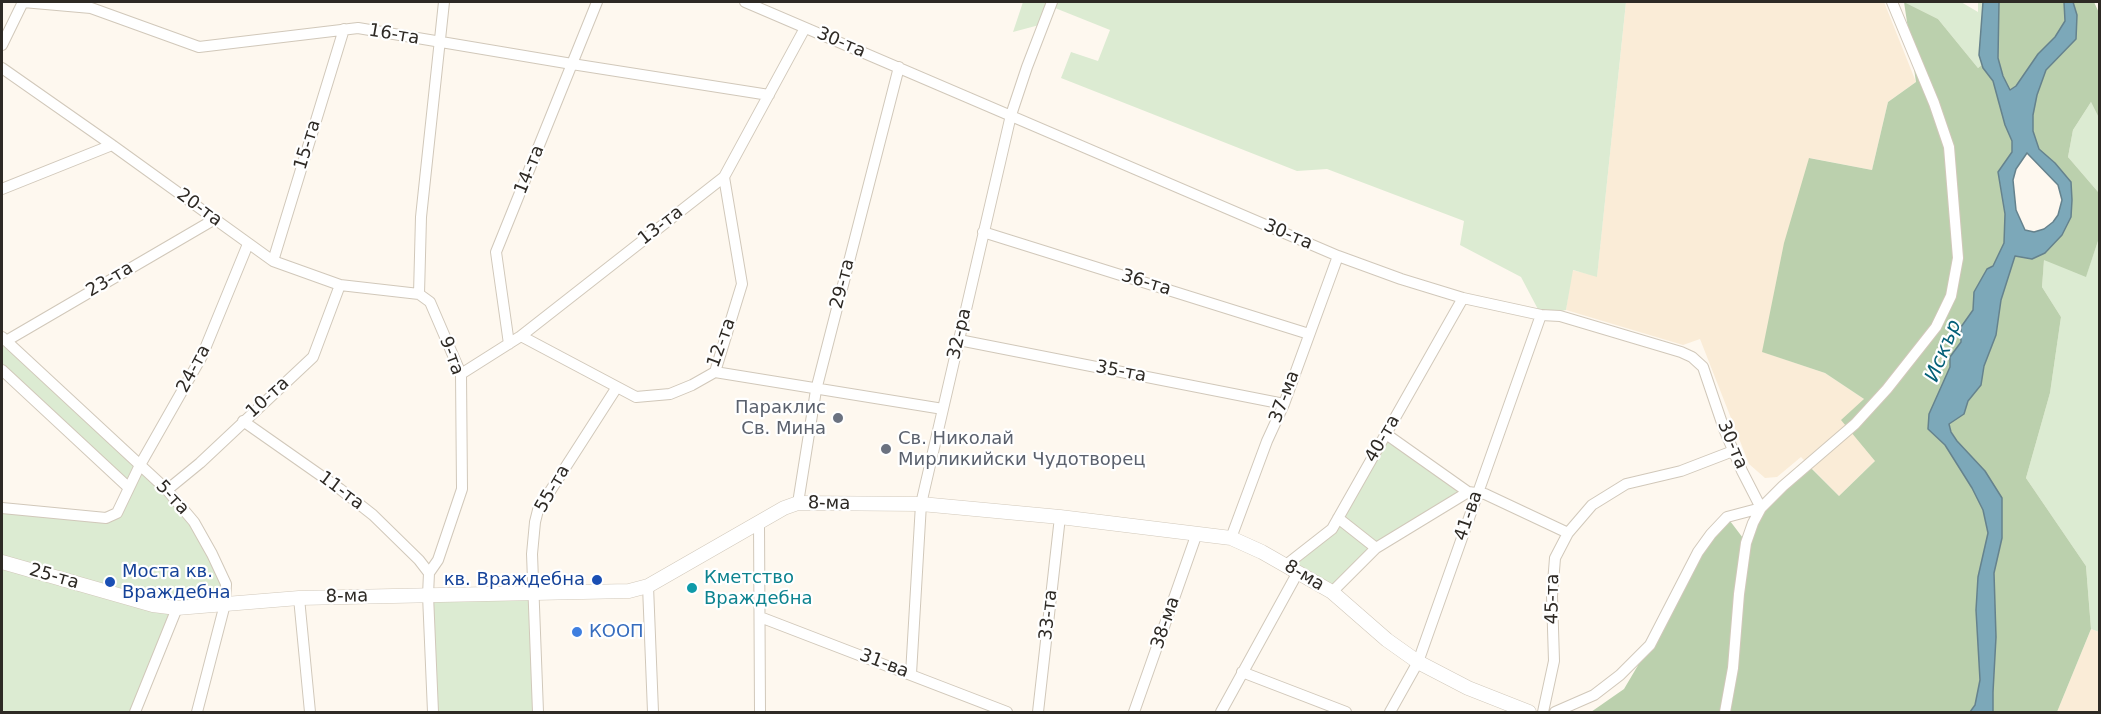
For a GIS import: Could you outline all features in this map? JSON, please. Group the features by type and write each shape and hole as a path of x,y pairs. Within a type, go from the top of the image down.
{"street":[{"name":"16-та","path":"23,2 91,5 199,46 358,28 440,43 769,94"},
{"path":"2,45 23,2"},
{"path":"419,294 421,217 444,2"},
{"name":"14-та","path":"509,344 496,252 597,2"},
{"name":"30-та","path":"745,2 1338,256 1463,298 1541,315 1560,316 1692,357 1703,367 1733,451 1761,508"},
{"name":"32-ра","path":"911,674 921,504 1011,115 1026,67 1052,2"},
{"path":"1725,712 1733,668 1746,543 1761,508 1855,424 1887,389 1936,327 1951,296 1958,258 1949,147 1934,103 1892,2"},
{"name":"13-та","path":"461,374 521,336 724,177 805,28"},
{"name":"15-та","path":"273,261 344,29"},
{"name":"20-та","path":"2,68 273,261 340,285 419,294"},
{"name":"29-та","path":"798,503 816,390 898,68"},
{"path":"2,189 112,145"},
{"name":"12-та","path":"609,398 670,394 715,372 742,284 724,177"},
{"name":"23-та","path":"4,339 215,219"},
{"name":"36-та","path":"983,232 1309,334"},
{"name":"24-та","path":"129,488 202,356 248,244"},
{"name":"37-ма","path":"1231,538 1284,404 1338,256"},
{"name":"10-та","path":"166,490 200,463 313,357 340,285"},
{"name":"9-та","path":"419,294 430,302 461,374 462,489 438,561 429,573 433,712"},
{"name":"40-та","path":"1221,712 1292,568 1332,529 1463,298"},
{"name":"41-ва","path":"1390,712 1418,663 1473,493 1541,315"},
{"path":"521,336 636,397"},
{"name":"5-та","path":"4,339 166,490 194,522 212,554 226,584 225,604 197,712"},
{"name":"35-та","path":"959,340 1284,404"},
{"name":"5-та","path":"2,370 129,488 117,513 106,518 2,508"},
{"path":"715,372 943,409"},
{"name":"55-та","path":"538,712 532,593 533,534 538,510 617,387"},
{"name":"11-та","path":"243,421 373,515 419,560 429,573"},
{"path":"1386,434 1473,493 1485,494 1568,533"},
{"name":"45-та","path":"1544,712 1554,662 1552,596 1555,558 1568,533 1592,505 1626,484 1681,471 1733,451"},
{"path":"1332,592 1376,548 1473,493"},
{"name":"8-ма","path":"177,608 299,598 629,591 648,586 784,508 798,503 921,504 1231,538 1292,568 1332,592 1387,640 1418,663 1529,712"},
{"path":"1555,712 1594,695 1620,675 1650,645 1671,600 1711,534 1727,517 1761,508"},
{"name":"33-та","path":"1038,712 1060,518"},
{"path":"1338,518 1376,548"},
{"path":"759,523 760,712"},
{"name":"38-ма","path":"1134,712 1197,533"},
{"name":"25-та","path":"2,562 153,605 177,608"},
{"path":"648,586 653,712"},
{"path":"299,598 310,712"},
{"path":"135,712 177,608"},
{"name":"31-ва","path":"760,617 1007,712"},
{"path":"1242,672 1346,712"}],"shaded area":[{"path":"1626,2 1884,2 1916,82 1888,102 1872,170 1810,158 1763,352 1825,373 1864,399 1876,460 1839,496 1801,457 1777,477 1765,478 1749,464 1700,339 1683,345 1566,310 1572,270 1597,276"},
{"path":"2091,629 2099,632 2099,712 2057,712"}],"green space":[{"path":"1023,2 1626,2 1597,277 1573,270 1566,310 1541,315 1521,277 1460,245 1464,221 1327,169 1297,171 1061,78 1071,52 1098,61 1110,30 1050,6 1043,24 1013,32"},
{"path":"1904,2 1961,2 1978,12 1978,2 1983,2 1979,55 1982,65 1978,68 1938,19"},
{"path":"1904,2 1938,19 1978,68 1982,65 1993,81 2005,125 2012,141 2012,152 1998,172 2005,214 2004,243 1993,266 1987,269 1974,292 1973,310 1961,327 1961,342 1950,357 1951,367 1929,414 1928,429 1945,445 1972,488 1983,510 1988,534 1978,577 1976,610 1980,680 1975,705 1970,712 1591,712 1624,689 1650,645 1671,601 1727,517 1746,542 1753,523 1808,465 1839,496 1875,461 1841,420 1864,399 1825,373 1762,352 1784,243 1809,158 1872,170 1888,102 1916,82"},
{"path":"1999,2 2064,2 2065,21 2016,86 2010,90 1998,58"},
{"path":"2073,2 2094,2 2100,15 2099,118 2091,102 2073,130 2068,157 2099,193 2099,238 2086,277 2044,260 2042,287 2061,317 2050,393 2026,478 2086,566 2091,629 2057,712 1993,712 1996,637 1994,573 2002,538 1985,471 1957,441 1949,423 1964,414 1968,401 1981,385 1984,366 1996,335 2001,300 2015,255 2045,253 2071,182 2039,149 2033,131 2033,115 2046,70 2076,39 2077,15"},
{"path":"2091,102 2099,118 2099,193 2068,157 2073,130"},
{"path":"2099,238 2099,632 2091,629 2086,566 2026,478 2050,393 2061,317 2042,287 2044,259 2086,276"},
{"path":"2,337 194,522 226,584 225,604 177,608 135,712 2,712 2,508 27,512 117,513 129,488 2,370"},
{"path":"1386,434 1468,492 1376,548 1332,592 1286,565 1319,540"},
{"path":"533,593 538,712 433,712 428,595"}],"water":[{"path":"1983,2 1999,2 1998,58 2010,90 2016,86 2065,21 2064,2 2073,2 2077,15 2076,39 2046,70 2033,115 2033,131 2039,149 2071,182 2071,217 2062,235 2045,253 2032,259 2015,256 2001,300 1996,335 1984,366 1981,385 1968,401 1964,414 1949,424 1957,441 1985,471 2002,498 2002,538 1994,573 1996,637 1993,712 1970,712 1975,705 1980,680 1976,610 1978,577 1988,533 1983,510 1945,445 1928,429 1929,414 1950,367 1950,357 1961,342 1961,327 1973,310 1974,292 1987,269 1993,266 2004,243 2005,214 1998,172 2012,152 2012,141 2005,125 1993,81 1983,68 1979,55","holes":["2027,153 2058,185 2062,200 2058,215 2053,222 2044,229 2034,232 2025,230 2016,210 2013,180 2016,169"]}],"place":[{"name":"Параклис Св. Мина","path":"838,418"},
{"name":"Св. Николай Мирликийски Чудотворец","path":"886,449"},
{"name":"кв. Враждебна","path":"597,580"},
{"name":"Моста кв. Враждебна","path":"110,582"},
{"name":"Кметство Враждебна","path":"692,588"},
{"name":"КООП","path":"577,632"}],"water label":[{"name":"Искър","path":"1944,351"}]}
